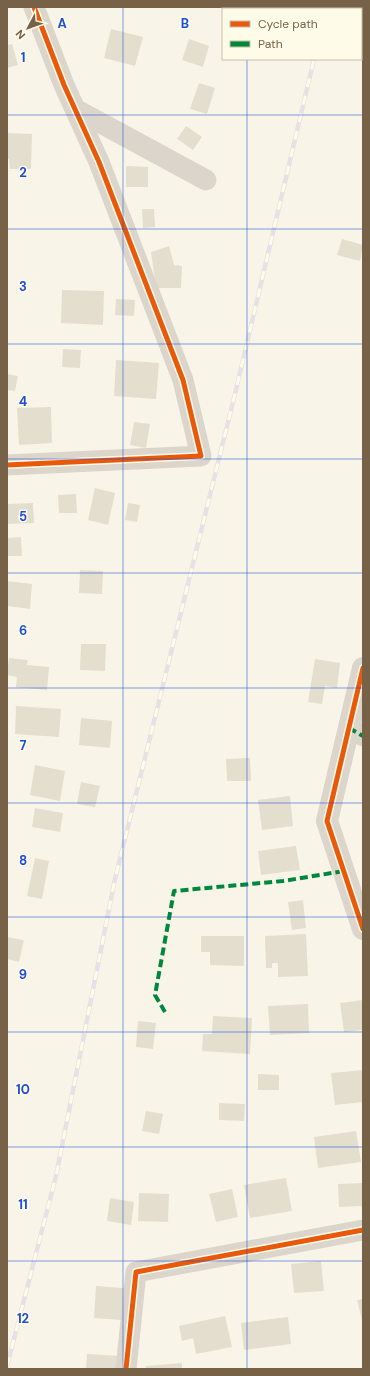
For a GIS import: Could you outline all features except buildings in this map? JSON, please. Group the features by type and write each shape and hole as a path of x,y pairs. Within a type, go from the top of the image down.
{"street":[{"path":"7,465 201,456 183,380 99,162 75,109 34,7"},
{"path":"75,109 206,180"},
{"path":"363,668 356,732 327,822 363,929"},
{"path":"126,1369 136,1272 363,1230"}],"railway":[{"path":"7,1366 56,1176 115,879 234,398 314,60"}],"marked path":[{"path":"349,728 363,736"},
{"path":"165,1012 155,995 174,891 283,881 344,871"}],"cycle path":[{"path":"7,465 201,456 183,380 99,162 64,85 34,7"},
{"path":"363,668 327,821 363,929"},
{"path":"126,1369 136,1272 363,1230"}]}
